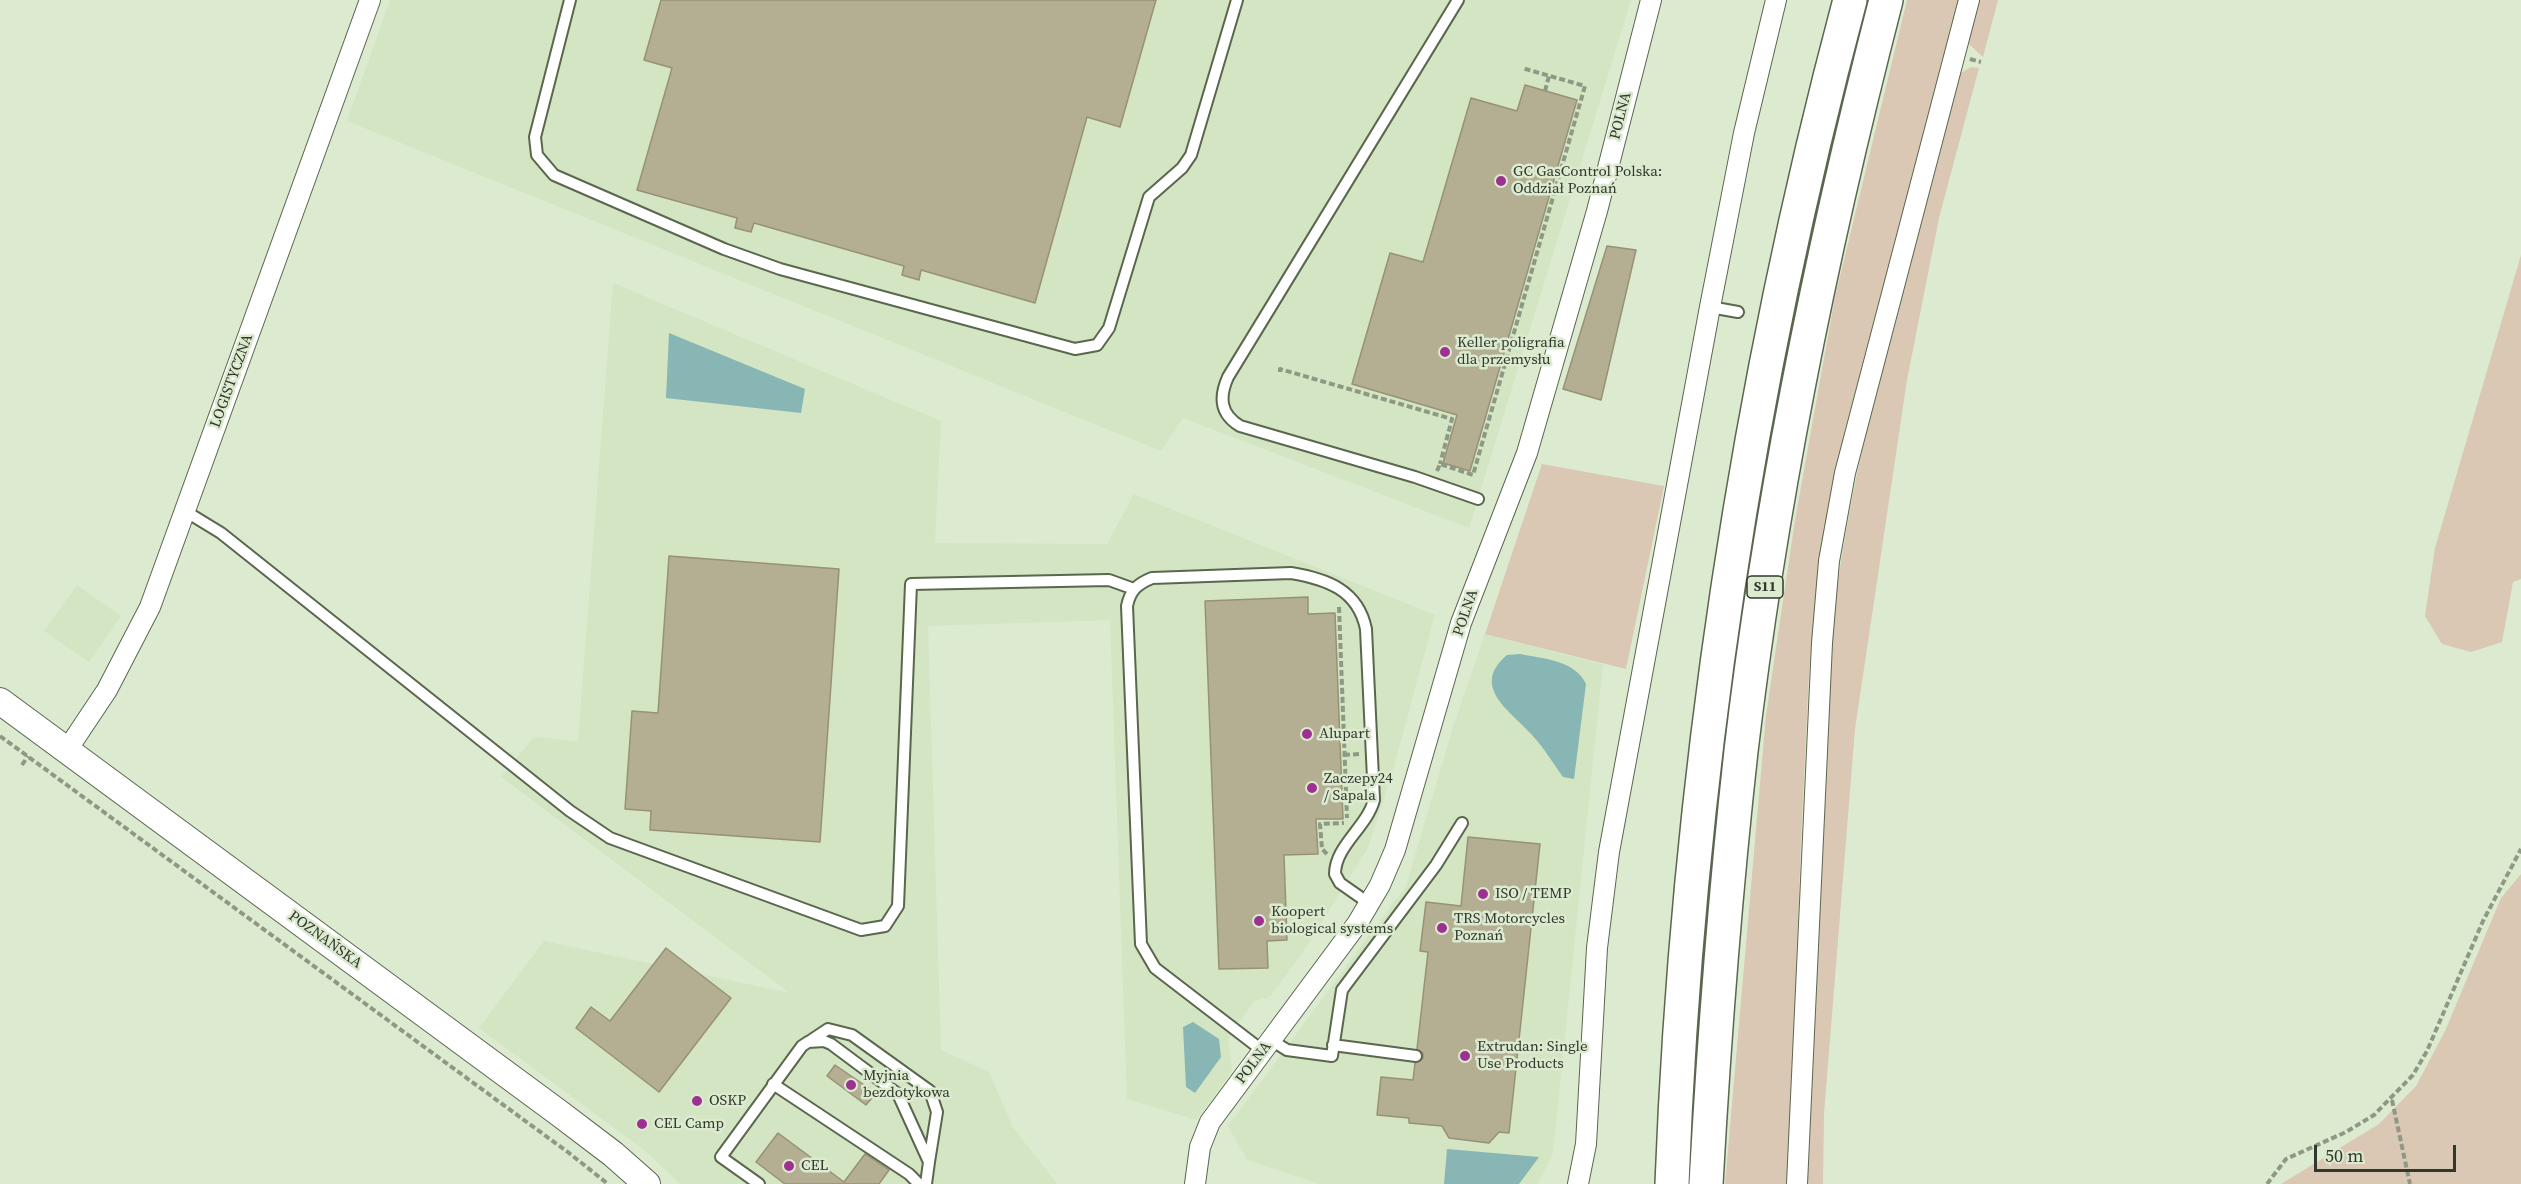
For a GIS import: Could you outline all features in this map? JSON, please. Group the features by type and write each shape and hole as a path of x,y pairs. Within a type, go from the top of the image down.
{"highway":[{"name":"S11","path":"1672,1184 1675,1104 1700,818 1713,697 1735,550 1779,309 1823,107 1850,0"},
{"name":"S11","path":"1706,1184 1726,900 1742,749 1766,581 1816,300 1855,123 1886,0"},
{"path":"1659,1184 1675,1104"}],"street":[{"name":"LOGISTYCZNA","path":"67,750 107,690 135,640 185,511 370,0"},
{"name":"POLNA","path":"1195,1184 1200,1147 1210,1122 1344,943 1370,904 1395,850 1461,623 1527,453 1597,211 1651,0"},
{"path":"1578,1184 1586,1144 1602,900 1710,307 1744,134 1776,0"},
{"path":"1797,1184 1822,643 1829,561 1845,473 1969,0"},
{"name":"POZNAŃSKA","path":"0,701 559,1113 613,1154 647,1184"}],"lane":[{"path":"570,0 535,138 537,155 554,175 714,245 780,270 1075,349 1097,345 1109,328 1149,197 1182,168 1191,155 1237,0"},
{"path":"1458,0 1228,376 1222,393 1226,415 1240,426 1478,499"},
{"path":"1710,307 1738,312"},
{"path":"185,511 221,533 570,811 610,838 861,930 885,926 898,906 911,584 1109,580 1134,588"},
{"path":"1370,904 1340,883 1335,874 1337,863 1368,817 1374,800 1366,629 1360,607 1347,592 1313,578 1291,573 1152,578 1134,588 1126,606 1141,945 1155,968 1267,1045 1332,1056 1340,998 1347,982 1436,865 1462,823"},
{"path":"759,1184 721,1156 802,1046 828,1029 852,1035 930,1091 937,1112 926,1184"},
{"path":"808,1042 824,1041 831,1044 892,1087 902,1102 929,1162"},
{"path":"1334,1045 1416,1056"},
{"path":"773,1084 909,1174 919,1184"}],"path":[{"path":"1440,464 1473,475 1585,86 1522,68"},
{"path":"1545,91 1549,76"},
{"path":"1280,372 1280,369 1452,419 1433,484"},
{"path":"1335,600 1339,603 1347,823 1320,824 1322,849 1337,863"},
{"path":"0,736 569,1153 608,1184"},
{"path":"1344,754 1360,754"},
{"path":"1346,800 1354,800"},
{"path":"2267,1184 2286,1159 2346,1132 2374,1115 2392,1100 2413,1075 2427,1050 2483,921 2521,849"},
{"path":"2392,1100 2410,1184"}],"shaded area":[{"path":"390,0 1631,0 1469,528 1183,418 1161,451 347,121"},
{"path":"1907,0 1960,0 1845,430 1819,561 1809,673 1788,1184 1725,1184 1766,715 1795,520 1835,297"},
{"path":"1978,0 1998,0 1983,57 1969,44 1968,33"},
{"path":"1971,67 1979,68 1939,218 1907,380 1855,729 1824,1114 1823,1184 1806,1184 1833,618 1843,549 1871,412 1905,276 1959,74"},
{"path":"2521,255 2521,579 2513,582 2502,642 2471,652 2442,644 2425,616 2435,548"},
{"path":"613,283 941,421 935,543 1107,544 1134,494 1435,615 1393,770 1368,848 1303,952 1270,997 1254,1001 1228,1039 1232,1071 1196,1120 1127,1099 1110,620 928,626 941,1050 989,1072 1012,1126 1057,1184 680,1184 648,1153 479,1028 544,941 790,993 501,777 534,737 578,741"},
{"path":"1542,464 1664,486 1626,669 1485,634"},
{"path":"77,585 121,616 89,662 44,631"},
{"path":"1485,634 1603,664 1553,1153 1538,1184 1319,1184 1247,1160 1228,1126 1406,886 1454,724"},
{"path":"2521,874 2521,1184 2281,1184 2379,1124 2416,1086 2445,1031 2501,898"}],"water":[{"path":"669,333 805,389 801,413 666,398"},
{"path":"1520,654 1567,665 1581,676 1586,684 1574,779 1563,777 1536,740 1505,708 1493,688 1492,678 1496,667 1507,655"},
{"path":"1193,1022 1219,1039 1221,1057 1195,1093 1186,1087 1183,1027"},
{"path":"1447,1149 1539,1157 1519,1184 1444,1184"}],"building":[{"path":"661,0 1156,0 1120,127 1087,117 1035,303 921,270 919,280 902,275 904,266 754,223 751,232 735,228 737,218 637,190 672,68 644,60"},
{"path":"1525,85 1577,100 1470,471 1443,463 1457,415 1352,384 1390,253 1423,262 1471,98 1517,111"},
{"path":"1607,246 1636,250 1601,400 1563,389"},
{"path":"669,556 839,569 820,842 650,830 651,811 625,809 632,711 658,713"},
{"path":"1308,597 1308,614 1335,613 1343,819 1316,819 1318,854 1284,855 1287,940 1267,941 1268,968 1219,969 1205,601"},
{"path":"1468,837 1540,844 1509,1133 1499,1132 1489,1143 1449,1138 1442,1126 1409,1123 1409,1118 1377,1115 1381,1077 1413,1080 1415,1063 1423,1058 1423,1053 1417,1049 1428,952 1420,951 1426,902 1461,906"},
{"path":"666,948 731,998 659,1092 576,1028 591,1007 610,1021"},
{"name":"Myjnia bezdotykowa","path":"835,1065 876,1093 866,1105 827,1076"},
{"path":"778,1133 844,1182 865,1154 889,1170 879,1184 785,1184 756,1162"}],"place":[{"name":"GC GasControl Polska: Oddział Poznań","path":"1501,181"},
{"name":"Keller poligrafia dla przemysłu","path":"1445,352"},
{"name":"Alupart","path":"1307,734"},
{"name":"Zaczepy24 / Sapala","path":"1312,788"},
{"name":"ISO / TEMP","path":"1483,894"},
{"name":"Koopert biological systems","path":"1259,921"},
{"name":"TRS Motorcycles Poznań","path":"1442,928"},
{"name":"Extrudan: Single Use Products","path":"1465,1056"},
{"name":"Myjnia bezdotykowa","path":"851,1085"},
{"name":"OSKP","path":"697,1101"},
{"name":"CEL Camp","path":"642,1124"},
{"name":"CEL","path":"789,1166"}]}
